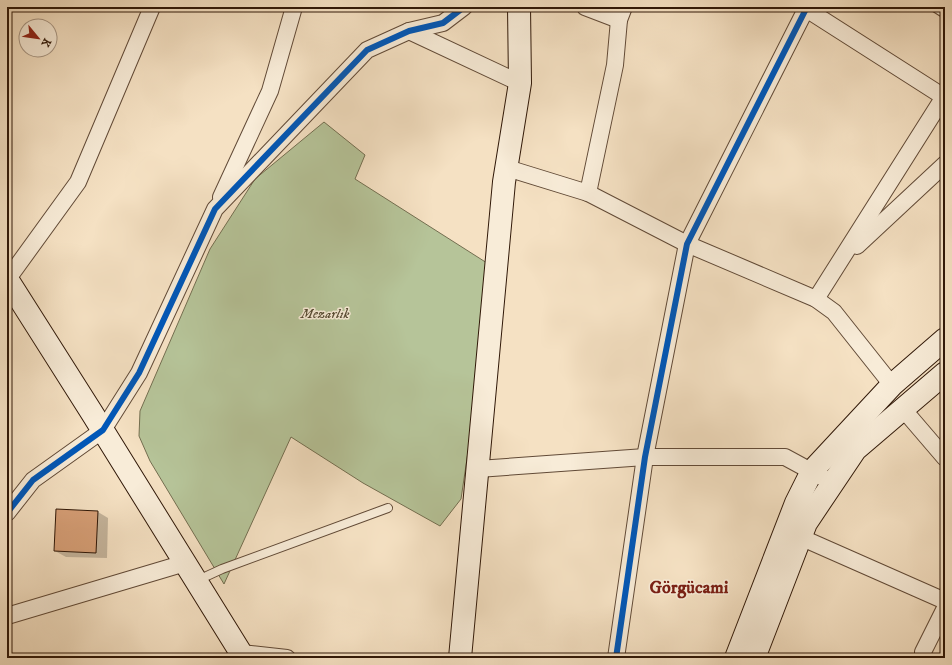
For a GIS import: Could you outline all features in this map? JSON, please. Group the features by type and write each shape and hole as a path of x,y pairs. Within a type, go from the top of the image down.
{"street":[{"path":"152,7 78,182 7,279 103,430 243,656 287,658"},
{"path":"7,512 33,480 103,430 139,373 270,91 294,7"},
{"path":"215,209 367,50 409,31 443,23 464,7"},
{"path":"460,658 504,190 520,83 519,7"},
{"path":"585,7 621,14 615,65 588,192"},
{"path":"616,658 645,456 687,244 805,8 944,96 816,300"},
{"path":"409,31 520,83"},
{"path":"841,260 945,164"},
{"path":"507,168 588,192 687,244 816,300 834,312 892,385"},
{"path":"736,658 796,503 812,471 892,385 945,339"},
{"path":"754,658 806,523 832,483 855,450 945,373"},
{"path":"903,409 945,458"},
{"path":"478,469 645,456 785,457 832,483"},
{"path":"800,537 945,600"},
{"path":"7,616 190,572"},
{"path":"923,652 945,608"}],"lane":[{"path":"934,7 945,14"},
{"path":"190,572 222,569 388,508"}],"green space":[{"name":"Mezarlık","path":"324,122 365,155 355,179 487,263 473,418 461,499 440,526 363,483 291,437 224,584 150,461 139,436 140,411 210,249 255,179"}],"building":[{"path":"56,509 98,511 96,553 54,551"}],"cycle path":[{"path":"7,513 33,480 103,430 139,373 215,209 367,50 409,31 443,23 464,7"},
{"path":"616,658 645,457 687,244 807,7"}],"district":[{"name":"Görgücami","path":"689,587"}]}
